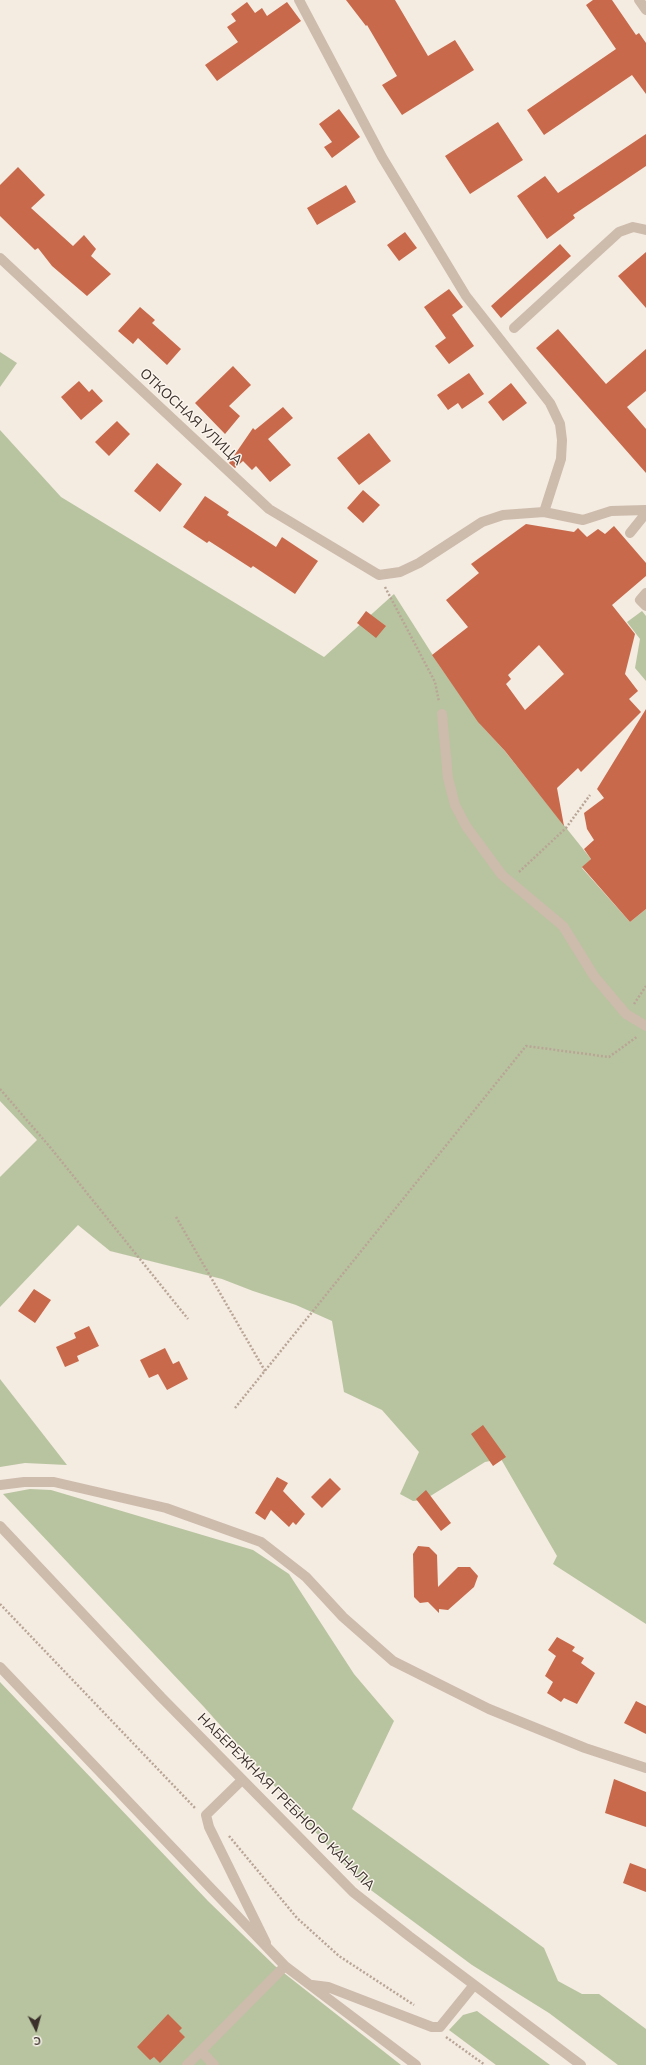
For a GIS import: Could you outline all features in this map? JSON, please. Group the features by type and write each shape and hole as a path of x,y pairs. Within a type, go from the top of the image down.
{"street":[{"path":"299,0 382,157 466,296 550,403 560,424 562,440 561,459 544,512"},
{"path":"639,0 646,10"},
{"path":"514,328 619,232 633,227 646,230"},
{"name":"ОТКОСНАЯ УЛИЦА","path":"0,258 269,509 379,575"},
{"path":"379,575 400,572 419,564 482,522 503,515 544,512 582,520 610,511 646,511"},
{"path":"630,533 646,511"},
{"path":"646,593 640,600 646,606"},
{"path":"442,714 448,778 455,805 466,826 502,875 563,926 594,976 626,1014 646,1026"},
{"path":"0,1485 24,1482 54,1482 166,1508 261,1542 306,1577 343,1617 393,1661 489,1709 585,1748 646,1768"},
{"name":"НАБЕРЕЖНАЯ ГРЕБНОГО КАНАЛА","path":"0,1526 161,1697 353,1892 581,2065"},
{"path":"0,1668 285,1966 416,2065"},
{"path":"242,1780 206,1815 209,1827 254,1916 268,1949"},
{"path":"187,2065 285,1966"},
{"path":"310,1984 328,1988 432,2027 440,2027 474,1985"},
{"path":"201,2051 214,2065"}],"path":[{"path":"379,575 435,682 442,714"},
{"path":"510,881 541,850 566,828 590,795"},
{"path":"626,1014 646,986"},
{"path":"235,1408 526,1046 609,1057 640,1035"},
{"path":"0,1089 50,1147 188,1319"},
{"path":"176,1217 265,1371"},
{"path":"0,1604 196,1809 206,1815"},
{"path":"227,1833 297,1918 339,1956 417,2006"},
{"path":"440,2027 445,2036 485,2065"}],"green space":[{"path":"0,352 17,363 0,387"},
{"path":"0,430 61,497 324,657 394,594 441,668 482,726 504,750 591,859 582,868 630,922 646,909 646,1624 553,1564 557,1556 501,1459 485,1462 424,1500 413,1501 400,1494 419,1452 382,1410 344,1392 332,1321 296,1305 222,1279 110,1251 78,1225 0,1307 0,1177 37,1140 0,1101"},
{"path":"642,611 646,616 646,681 635,668 640,639 627,622"},
{"path":"0,1379 67,1465 25,1463 0,1467"},
{"path":"30,1489 51,1490 253,1550 289,1574 354,1674 394,1721 352,1809 544,1948 558,1981 582,1994 599,1994 646,2029 646,2065 618,2065 549,2013 472,1965 360,1882 204,1707 3,1494"},
{"path":"0,1682 208,1901 275,1966 401,2065 0,2065"},
{"path":"477,2011 550,2065 496,2065 449,2030 463,2015"}],"building":[{"path":"346,0 395,0 428,56 455,40 474,70 402,115 382,85 397,76 367,25 366,26"},
{"path":"593,0 612,0 636,35 639,33 646,43 646,94 632,75 544,135 527,110 616,49 586,5"},
{"path":"247,2 255,13 262,8 267,16 287,2 301,21 217,81 205,65 238,42 227,27 236,21 231,14"},
{"path":"339,109 360,137 332,158 324,147 332,142 319,124"},
{"path":"498,122 523,160 470,194 445,156"},
{"path":"646,134 646,166 573,215 575,218 547,239 517,196 545,176 558,193"},
{"path":"18,167 45,195 31,208 73,246 84,235 96,249 91,256 111,274 87,296 52,266 38,248 35,250 0,216 0,185"},
{"path":"346,185 356,202 317,225 307,208"},
{"path":"405,232 417,248 399,261 387,245"},
{"path":"560,244 571,256 501,318 491,306"},
{"path":"646,252 646,308 618,276"},
{"path":"449,289 463,307 452,315 474,346 449,364 435,346 446,338 424,307"},
{"path":"140,307 155,320 152,323 181,349 167,365 138,338 133,344 118,331"},
{"path":"558,329 606,384 646,349 646,391 627,407 646,429 646,473 536,348"},
{"path":"233,366 251,385 229,406 240,416 225,434 195,403"},
{"path":"469,373 484,394 462,409 458,403 448,410 437,395"},
{"path":"79,381 89,392 92,389 103,401 81,420 61,397"},
{"path":"511,383 527,403 503,421 488,402"},
{"path":"283,407 293,418 268,439 291,465 270,482 256,466 252,470 243,461 235,468 229,463 253,428 255,430"},
{"path":"117,421 130,434 109,456 95,442"},
{"path":"369,433 391,461 359,485 337,458"},
{"path":"157,463 182,484 160,512 134,491"},
{"path":"363,490 380,505 363,523 347,508"},
{"path":"205,496 229,512 227,515 276,547 282,537 318,561 295,594 253,566 251,568 209,541 207,543 183,527"},
{"path":"526,524 574,532 578,528 587,537 598,529 605,534 614,526 646,563 646,576 612,605 635,634 625,674 638,691 629,699 641,712 581,772 578,768 557,788 564,826 505,751 478,722 432,655 468,627 446,600 479,573 471,564","holes":["539,645 564,674 525,710 506,684 511,679 508,675"]},
{"path":"366,611 386,626 376,638 357,623"},
{"path":"646,709 646,909 630,922 582,867 591,859 584,849 594,840 587,829 584,813 604,798 597,789"},
{"path":"34,1289 51,1300 35,1323 18,1311"},
{"path":"89,1326 99,1346 77,1356 79,1361 65,1367 56,1347 76,1338 74,1333"},
{"path":"165,1348 173,1364 179,1361 188,1379 167,1390 158,1374 149,1378 140,1360"},
{"path":"483,1425 506,1457 493,1466 471,1434"},
{"path":"277,1477 288,1483 283,1491 305,1514 296,1525 293,1522 289,1527 271,1510 265,1520 255,1513"},
{"path":"330,1478 341,1489 322,1508 311,1497"},
{"path":"426,1490 451,1523 441,1531 416,1499"},
{"path":"418,1546 429,1547 437,1555 438,1587 458,1567 470,1567 478,1576 474,1587 448,1610 439,1609 439,1613 428,1602 420,1603 414,1597 413,1554"},
{"path":"557,1637 575,1647 572,1651 584,1658 581,1663 595,1673 577,1704 564,1698 561,1702 547,1693 553,1682 545,1676 556,1656 548,1650"},
{"path":"636,1701 646,1706 646,1734 624,1723"},
{"path":"614,1779 646,1792 646,1827 605,1813"},
{"path":"630,1863 646,1869 646,1892 623,1883"},
{"path":"168,2014 182,2028 179,2031 185,2037 160,2063 154,2057 150,2060 137,2047"}]}
